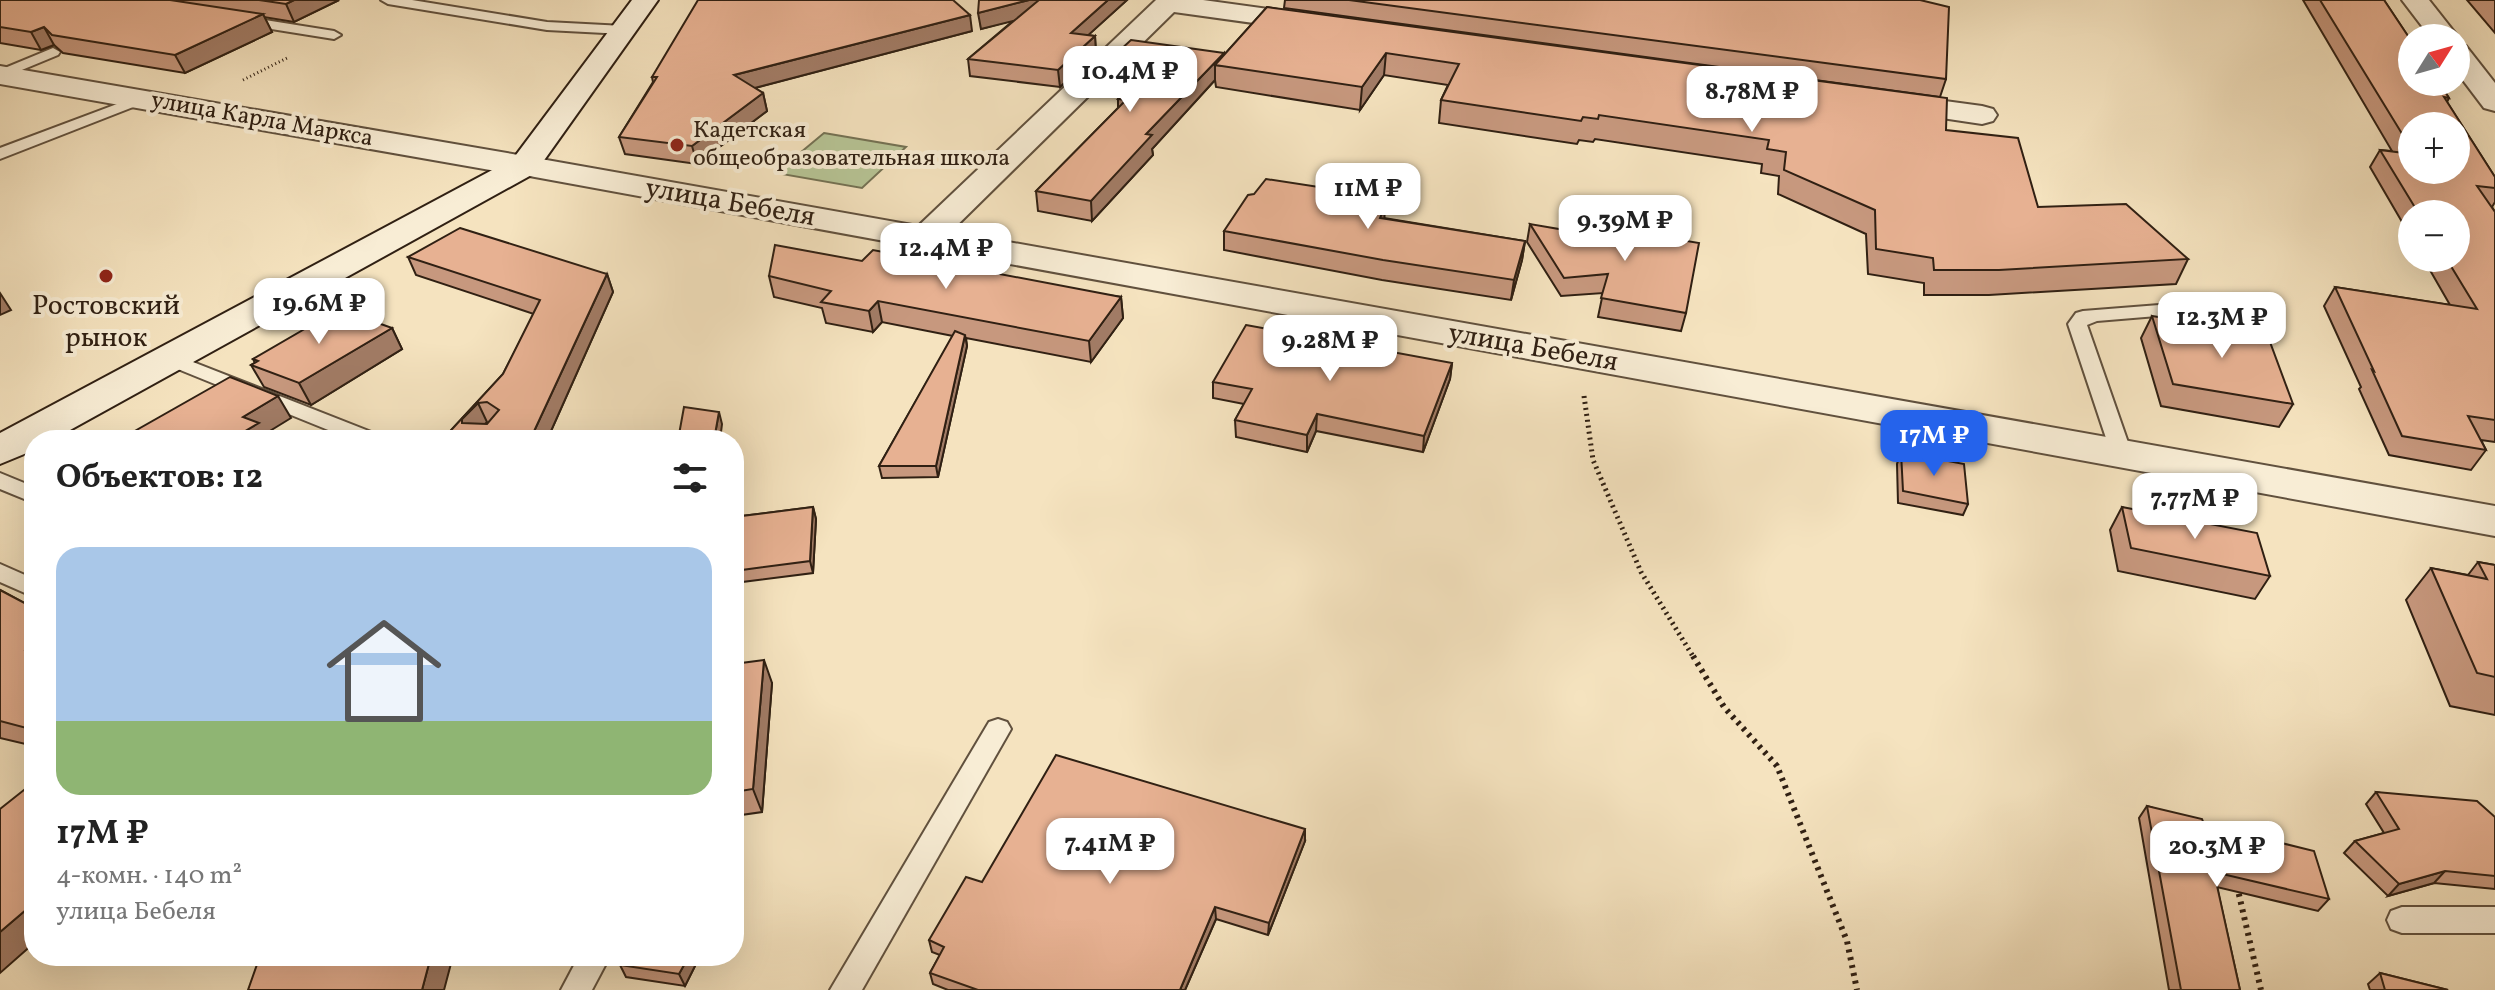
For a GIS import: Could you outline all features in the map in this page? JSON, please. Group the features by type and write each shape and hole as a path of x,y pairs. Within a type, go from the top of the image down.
{"street":[{"path":"39,430 524,166 645,0"},
{"path":"2415,0 2434,24"},
{"path":"925,238 1170,1 1346,28"},
{"path":"2470,70 2495,102"},
{"name":"улица Карла Маркса","path":"0,75 524,166"},
{"path":"1857,98 1982,115"},
{"name":"улица Бебеля","path":"524,166 2495,521"},
{"path":"0,451 24,438"}],"lane":[{"path":"388,0 547,26 624,30"},
{"path":"230,19 334,35"},
{"path":"0,75 53,52"},
{"path":"0,154 141,99"},
{"path":"2121,454 2077,324 2083,317 2097,315 2210,307"},
{"path":"170,359 347,430"},
{"path":"0,480 24,491"},
{"path":"0,572 24,584"},
{"path":"845,990 998,729"},
{"path":"2402,920 2495,920"},
{"path":"576,990 589,966"}],"path":[{"path":"238,83 334,35"},
{"path":"1583,391 1593,460 1641,572 1724,707 1777,766 1847,941 1857,990"},
{"path":"2237,884 2261,990"}],"green space":[{"path":"824,133 906,147 862,188 776,173"}],"building":[{"path":"0,0 170,0 263,14 175,55 52,35 44,27 31,32 0,27"},
{"path":"259,0 294,0 286,4"},
{"path":"698,0 953,0 970,15 734,75 763,93 692,146 619,137 657,77 652,77"},
{"path":"979,0 1029,0 978,13"},
{"path":"1039,0 1108,0 1071,33 1095,36 1058,70 968,59"},
{"path":"1349,0 1920,0 1949,7 1946,79"},
{"path":"2320,0 2384,0 2400,24 2398,96 2448,96 2449,98 2444,97 2454,112 2398,112 2398,127"},
{"path":"1267,7 1947,98 1946,130 2018,138 2038,207 2126,204 2188,259 1999,270 1934,270 1933,258 1876,249 1875,210 1784,170 1786,152 1767,149 1769,140 1599,115 1598,119 1583,117 1581,121 1441,100 1459,64 1386,53 1362,87 1215,65"},
{"path":"1131,40 1224,53 1146,134 1152,135 1091,201 1036,191 1126,100 1118,99 1136,81 1094,74"},
{"path":"2470,138 2495,177 2495,188 2477,186 2495,212 2495,420 2468,416 2486,450 2402,436 2335,287 2477,309 2455,272 2470,272 2470,200 2410,200 2401,184 2470,184"},
{"path":"2380,150 2398,152 2398,180"},
{"path":"1266,179 1384,197 1379,206 1385,207 1380,218 1525,241 1514,280 1224,231 1248,195 1254,194"},
{"path":"1568,221 1699,243 1686,313 1601,298 1608,274 1564,278 1530,224 1565,230"},
{"path":"460,228 607,274 535,430 451,430 503,374 540,300 408,257","holes":["487,402 499,410 487,424 462,423 462,419 478,403"]},
{"path":"775,245 862,261 873,250 1121,297 1089,341 878,301 869,311 821,302 831,291 769,276"},
{"path":"339,309 392,328 299,383 251,365 258,361 253,359"},
{"path":"2152,316 2267,334 2293,404 2173,384"},
{"path":"1246,325 1452,363 1424,436 1317,414 1307,435 1235,420 1252,389 1213,382"},
{"path":"955,331 965,335 936,466 879,466"},
{"path":"230,377 278,396 243,417 259,423 247,430 137,430"},
{"path":"684,407 719,412 716,430 680,430"},
{"path":"1901,452 1964,464 1968,504 1903,491"},
{"path":"813,507 810,561 744,570 744,516"},
{"path":"2122,507 2257,533 2270,576 2131,548"},
{"path":"2478,562 2495,565 2495,677 2477,673 2431,568 2487,579"},
{"path":"0,590 24,603 24,727 0,721"},
{"path":"764,660 753,789 744,790 744,663"},
{"path":"1056,755 1305,829 1269,923 1215,907 1180,990 978,990 930,973 944,947 929,940 966,877 982,882"},
{"path":"24,790 24,912 0,932 0,809"},
{"path":"2376,792 2477,801 2495,817 2495,876 2445,871 2399,884 2355,841 2399,829"},
{"path":"2147,806 2202,819 2204,824 2314,851 2329,899 2214,872 2240,990 2181,990"},
{"path":"256,966 428,966 422,990 248,990"},
{"path":"627,966 683,966 679,974"},
{"path":"2380,973 2448,990 2385,990"}],"place":[{"name":"Кадетская общеобразовательная школа","path":"677,145"},
{"name":"Ростовский рынок","path":"106,276"}]}
